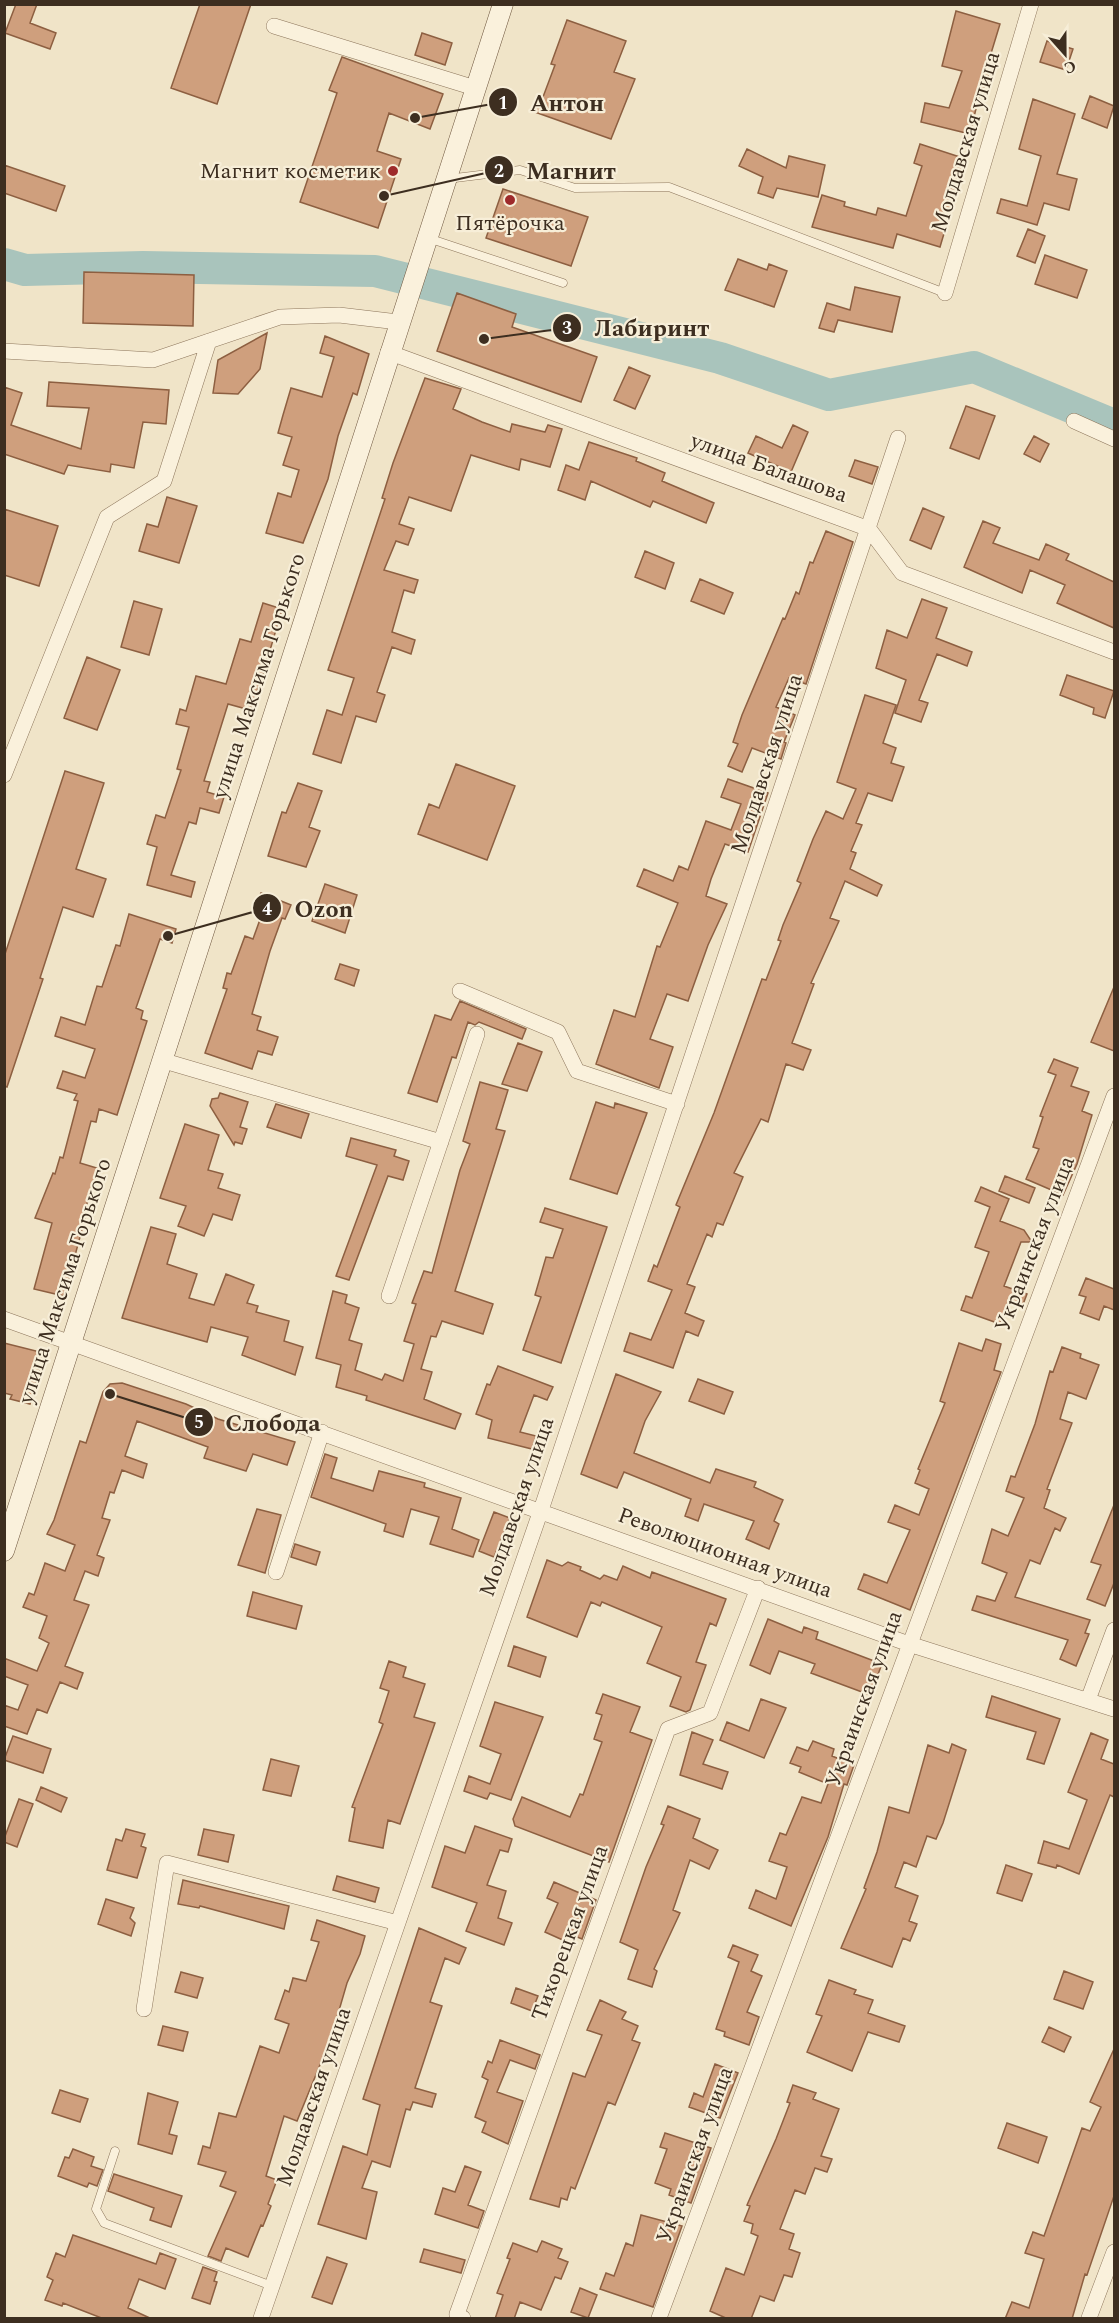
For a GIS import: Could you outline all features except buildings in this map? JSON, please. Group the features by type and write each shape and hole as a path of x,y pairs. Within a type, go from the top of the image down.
{"main road":[{"path":"425,243 503,4"},
{"name":"улица Максима Горького","path":"4,1551 388,352 425,243"}],"street":[{"name":"Молдавская улица","path":"945,293 1031,4"},
{"path":"273,26 475,88"},
{"path":"4,351 153,360 280,318 401,314"},
{"path":"4,775 107,517 164,481 209,341"},
{"name":"улица Балашова","path":"388,352 869,529"},
{"path":"1074,422 1114,439"},
{"name":"Молдавская улица","path":"261,2319 541,1510 898,438"},
{"path":"869,529 902,573 1114,652"},
{"path":"460,991 558,1032 577,1071 676,1104"},
{"path":"389,1296 477,1034"},
{"path":"161,1060 441,1142"},
{"name":"Украинская улица","path":"658,2319 1114,1096"},
{"name":"Революционная улица","path":"4,1319 909,1644 1114,1709"},
{"path":"276,1572 322,1432"},
{"name":"Тихорецкая улица","path":"463,2319 457,2314 668,1729 710,1713 758,1588"},
{"path":"1088,1700 1114,1630"},
{"path":"144,2009 167,1863 398,1923"},
{"path":"1089,2319 1114,2252"}],"lane":[{"path":"445,179 520,170 575,188 669,187 945,293"},
{"path":"425,243 563,283"},
{"path":"115,2151 96,2209 104,2223 272,2286"}],"waterway":[{"path":"4,264 25,270 143,267 375,271 720,358 829,395 974,367 1114,425"}],"place":[{"name":"Антон","path":"415,118"},
{"name":"Магнит косметик","path":"393,171"},
{"name":"Магнит","path":"384,196"},
{"name":"Пятёрочка","path":"510,200"},
{"name":"Лабиринт","path":"484,339"},
{"name":"Ozon","path":"168,936"},
{"name":"Слобода","path":"110,1394"}]}
